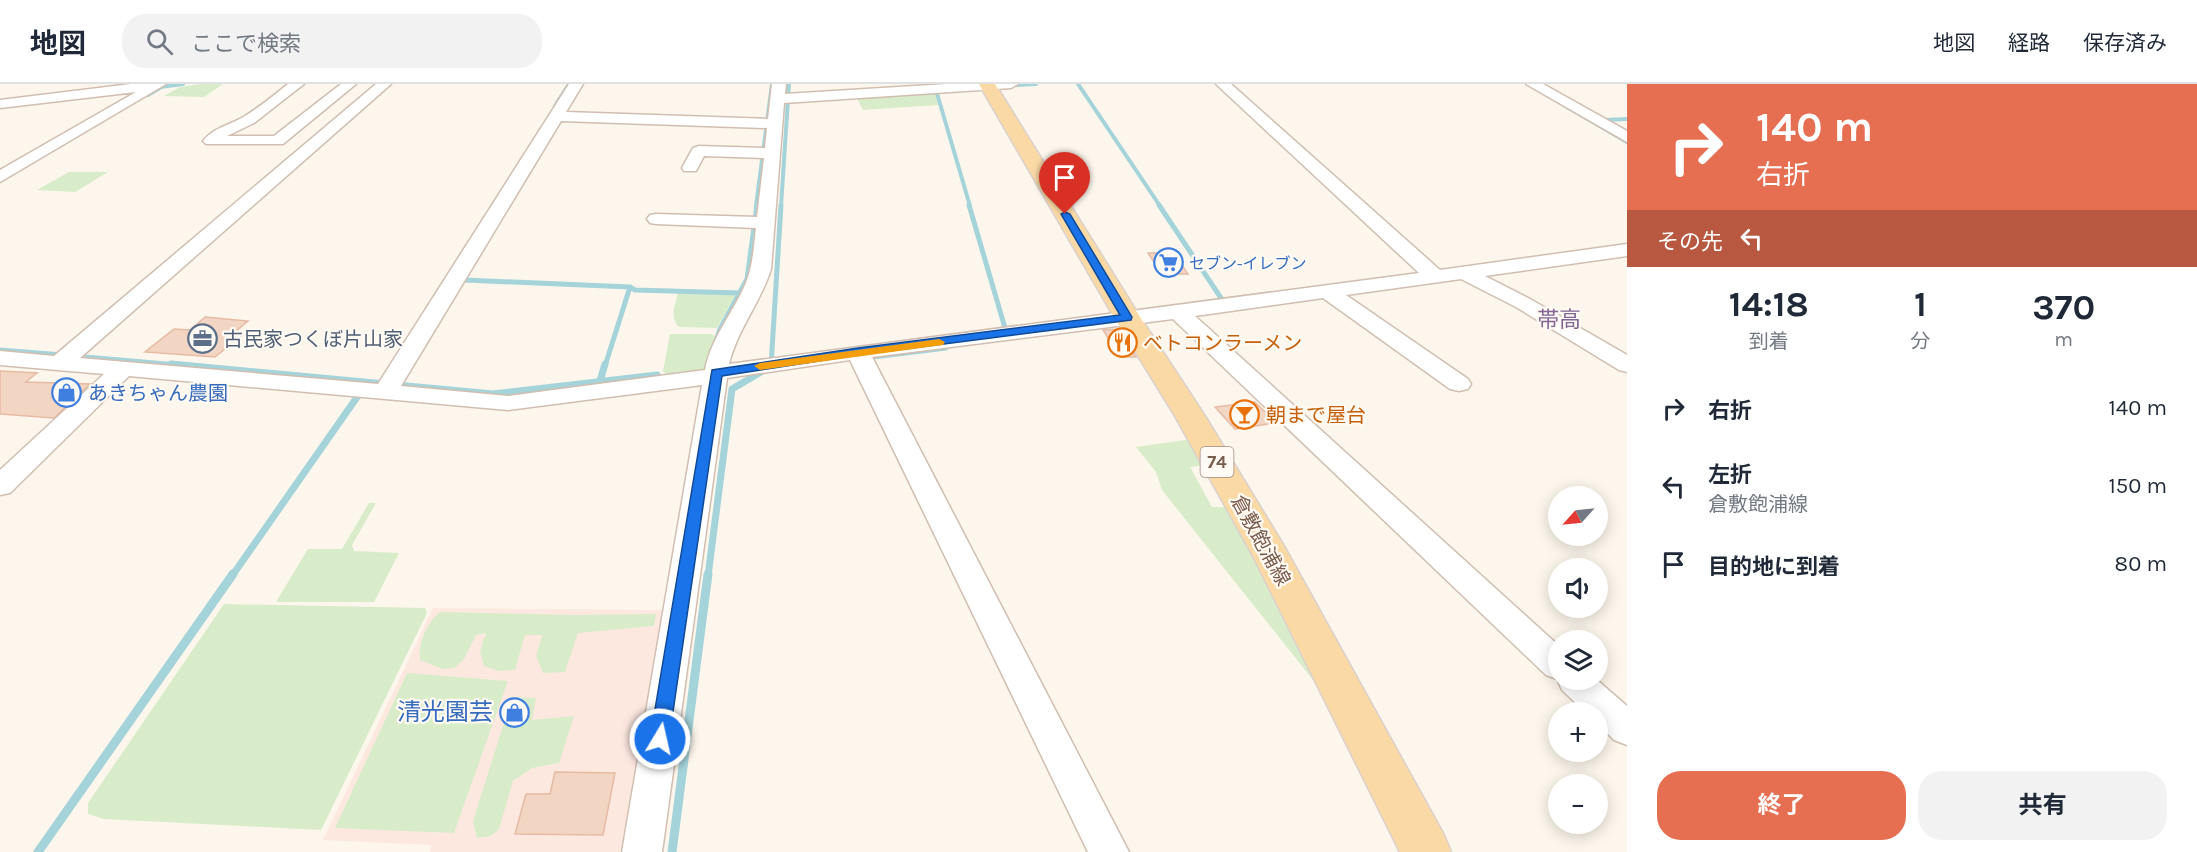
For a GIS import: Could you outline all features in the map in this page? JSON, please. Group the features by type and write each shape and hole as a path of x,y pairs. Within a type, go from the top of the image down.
{"main road":[{"name":"倉敷飽浦線","path":"995,84 1127,317 1190,416 1271,556 1426,852"}],"street":[{"path":"297,84 249,120 223,132 211,141 278,141 349,84"},
{"path":"66,358 384,84"},
{"path":"378,387 426,330 576,84"},
{"path":"642,852 716,374 723,345 758,280 758,223 769,123 783,95 995,84"},
{"path":"1223,84 1435,276"},
{"path":"1533,84 1605,122 1627,137"},
{"path":"0,104 159,86"},
{"path":"0,177 159,86"},
{"path":"275,101 328,101"},
{"path":"555,116 632,114 769,123"},
{"path":"1605,122 1627,121"},
{"path":"690,168 706,135"},
{"path":"699,151 766,153"},
{"path":"656,219 758,223"},
{"path":"0,358 66,358 124,368 378,387 508,403 772,364 861,356 1127,317 1181,315 1327,291 1435,276 1468,275 1627,250"},
{"path":"1468,275 1523,303 1627,365"},
{"path":"1327,291 1459,384"},
{"path":"1181,315 1548,656"},
{"path":"861,356 1109,852"},
{"path":"0,486 124,368"},
{"path":"1585,690 1627,729"}],"shaded area":[{"name":"清光園芸","path":"433,608 663,610 620,852 430,852 431,845 323,840"}],"green space":[{"path":"223,84 204,97 164,96 180,87"},
{"path":"935,91 938,105 863,110 856,96"},
{"path":"69,172 108,172 75,192 37,190"},
{"path":"678,293 736,294 717,328 679,327 673,315"},
{"path":"670,334 711,334 716,337 706,369 668,376 663,371"},
{"path":"1192,439 1207,465 1190,467 1212,507 1232,507 1325,683 1317,685 1162,490 1156,472 1136,447"},
{"path":"369,503 376,503 352,545 354,551 399,553 374,602 276,602 308,549 342,549"},
{"path":"224,604 425,608 427,613 321,830 104,819 88,814 88,803"},
{"path":"441,612 656,614 654,626 578,633 565,672 543,673 536,656 542,635 525,635 515,670 498,671 484,666 480,651 486,633 476,635 464,659 455,668 443,669 420,660 424,633 436,615"},
{"path":"407,673 508,681 454,833 335,828"},
{"path":"512,697 536,698 532,720 574,716 559,763 532,768 513,781 499,829 491,836 477,838 473,821"}],"building":[{"path":"1148,253 1173,253 1188,274 1162,274"},
{"path":"205,317 248,321 235,332 245,333 215,357 145,352 174,329 190,330"},
{"path":"1119,329 1136,357 1120,357 1103,330"},
{"path":"0,371 37,373 26,382 90,384 54,418 0,414"},
{"path":"1255,402 1276,423 1235,429 1215,407"},
{"path":"555,772 615,773 603,835 515,834 526,794 550,794"}],"waterway":[{"path":"162,87 183,84"},
{"path":"555,106 569,84"},
{"path":"756,206 772,84"},
{"path":"781,206 789,84"},
{"path":"1015,85 1036,84"},
{"path":"1078,84 1160,206"},
{"path":"148,95 162,87"},
{"path":"936,90 970,206"},
{"path":"1557,101 1627,142"},
{"path":"1605,120 1627,119"},
{"path":"739,293 747,279 757,205"},
{"path":"771,366 781,205"},
{"path":"969,205 1005,328 1009,334"},
{"path":"1159,205 1223,301"},
{"path":"464,280 630,287"},
{"path":"605,366 630,287"},
{"path":"630,287 635,290 739,293"},
{"path":"714,347 720,329 739,293"},
{"path":"865,358 946,348"},
{"path":"0,350 63,355"},
{"path":"74,356 189,366"},
{"path":"171,364 493,394 657,375"},
{"path":"600,381 605,364"},
{"path":"708,576 732,389 761,372"},
{"path":"232,576 362,390"},
{"path":"38,852 233,574"},
{"path":"672,852 708,574"}],"slow traffic":[{"path":"760,366 939,342"}],"place":[{"name":"セブン-イレブン","path":"1168,263"},
{"name":"古民家つくぼ片山家","path":"202,339"},
{"name":"ベトコンラーメン","path":"1122,343"},
{"name":"あきちゃん農園","path":"67,393"},
{"name":"朝まで屋台","path":"1245,415"},
{"name":"清光園芸","path":"514,712"}],"district":[{"name":"帯高","path":"1559,319"}],"route":[{"path":"660,739 716,373 1127,317 1065,214"}]}
